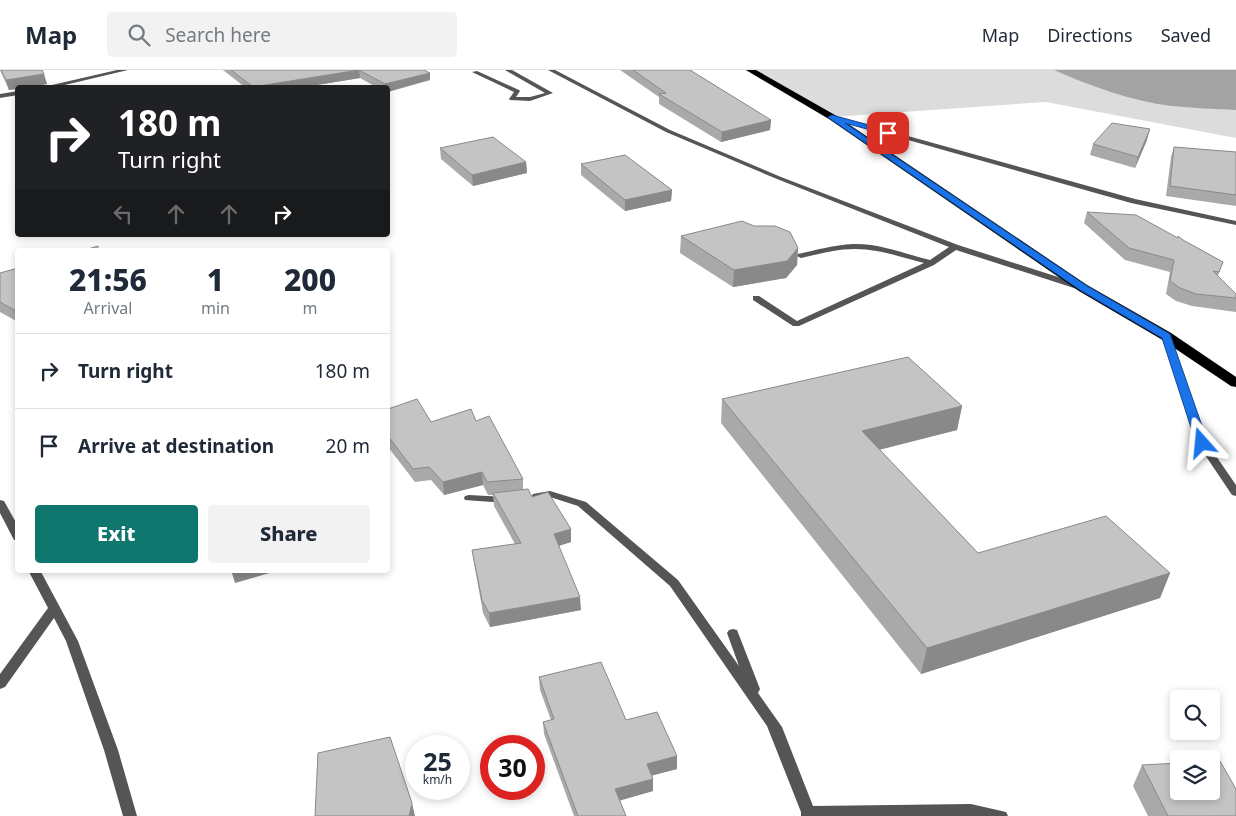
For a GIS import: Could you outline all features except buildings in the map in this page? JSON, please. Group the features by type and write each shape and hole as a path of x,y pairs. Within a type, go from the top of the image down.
{"highway":[{"path":"750,70 832,117 1084,288 1166,336 1236,383"}],"street":[{"path":"56,85 125,70"},
{"path":"475,72 518,91 512,99 530,99 550,93 508,70"},
{"path":"551,70 668,131 780,178 955,247 1084,288"},
{"path":"0,96 15,94"},
{"path":"832,117 1134,201 1236,223"},
{"path":"801,256 843,246 881,249 931,263"},
{"path":"756,298 796,324 931,263 955,247"},
{"path":"1166,336 1202,443 1236,493"},
{"path":"469,498 496,501 550,494 582,504 674,583 775,727"},
{"path":"0,503 15,531"},
{"path":"36,573 75,650 111,750 130,816"},
{"path":"0,684 54,609"},
{"path":"733,634 751,685 775,727 808,814 971,810 1001,816"}],"shaded area":[{"path":"750,70 1054,70 1129,97 1150,102 1171,106 1236,110 1236,138 1046,102 832,117"},
{"path":"1054,70 1236,70 1236,110 1171,106 1141,101 1082,82"}],"route":[{"path":"888,133 832,117 1084,288 1166,336 1202,443"}]}
